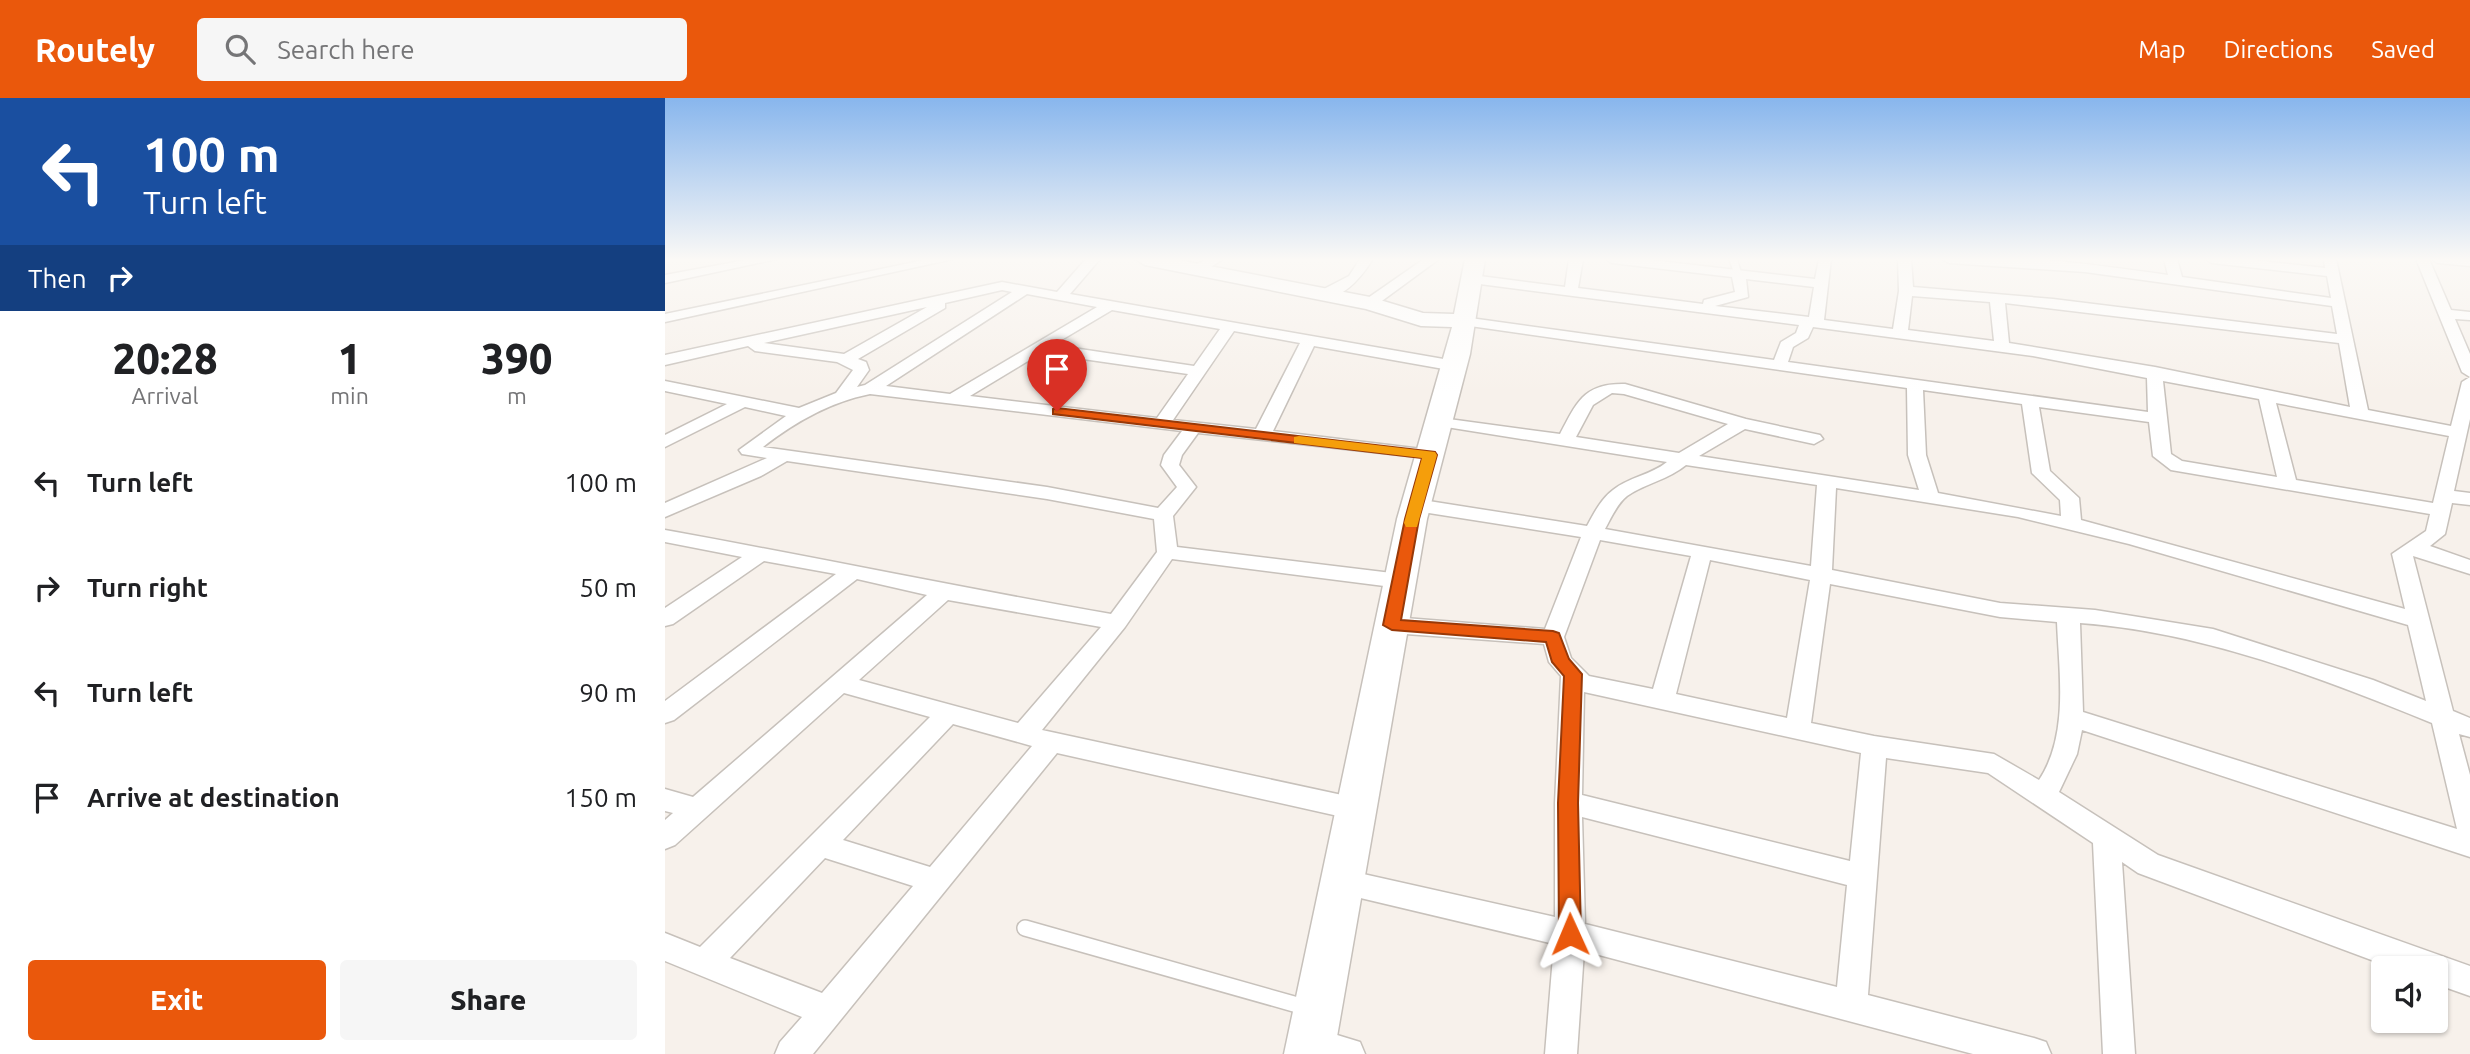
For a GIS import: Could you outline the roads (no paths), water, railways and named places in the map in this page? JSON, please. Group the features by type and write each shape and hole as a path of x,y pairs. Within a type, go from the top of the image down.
{"street":[{"path":"665,318 734,304"},
{"path":"665,360 924,304"},
{"path":"845,360 888,337 938,304"},
{"path":"870,389 1003,304"},
{"path":"1102,304 1455,366"},
{"path":"1372,304 1421,319 1463,321 2158,418"},
{"path":"1348,1054 1313,1036 1400,581 1416,505 1455,366 1466,304"},
{"path":"1670,304 2002,347 2155,372 2459,433"},
{"path":"1690,306 1702,304"},
{"path":"1779,367 1786,345 1803,335 1812,322 1817,304"},
{"path":"1900,333 1904,304"},
{"path":"1998,304 2002,347"},
{"path":"2051,304 2348,340"},
{"path":"2339,304 2360,413"},
{"path":"2441,304 2467,355 2470,372"},
{"path":"953,399 1110,305"},
{"path":"2446,314 2470,316"},
{"path":"820,326 888,337"},
{"path":"1161,424 1230,326"},
{"path":"1262,435 1309,340"},
{"path":"741,344 845,360 860,365 861,370 844,393"},
{"path":"1039,348 1198,371"},
{"path":"2155,372 2162,456 2171,464 2288,485 2443,503 2470,499"},
{"path":"2470,382 2435,534 2402,554 2470,827"},
{"path":"1915,385 1917,455 1930,496"},
{"path":"665,386 802,414"},
{"path":"1566,440 1589,396 1607,387 1625,389 1742,423 1814,439"},
{"path":"1163,515 1047,493 748,450 802,414 844,393 870,389 1430,455"},
{"path":"2266,394 2288,485"},
{"path":"2030,401 2041,474 2069,498 2072,523"},
{"path":"665,442 743,402"},
{"path":"1440,421 1826,479 2072,523 2419,620"},
{"path":"1742,423 1683,458 1665,473 1621,492 1609,504 1593,533 1553,637 1561,662 1582,683 1874,746 1994,764 2148,864 2402,956"},
{"path":"792,1054 936,881 1167,552 1163,515 1187,487 1170,465 1173,455 1194,428"},
{"path":"665,511 703,491 763,468 783,456"},
{"path":"1798,729 1821,575 1826,479"},
{"path":"1416,505 1702,552 2000,610 2068,615 2213,637 2365,686 2470,728"},
{"path":"665,536 944,592 1117,622"},
{"path":"2414,547 2470,567"},
{"path":"1167,552 1400,581"},
{"path":"1662,700 1702,552"},
{"path":"665,619 760,554"},
{"path":"665,714 853,572"},
{"path":"665,837 944,592"},
{"path":"2044,794 2056,780 2071,717 2068,615"},
{"path":"1392,625 1553,637"},
{"path":"1562,1054 1570,934 1568,803 1573,674"},
{"path":"839,683 1037,738 1356,809"},
{"path":"705,963 950,712"},
{"path":"2071,717 2470,845"},
{"path":"1851,1006 1874,746"},
{"path":"665,800 697,809"},
{"path":"1568,803 1863,876"},
{"path":"2107,837 2119,1054"},
{"path":"821,845 936,881"},
{"path":"1341,882 1570,934 2034,1054"},
{"path":"665,947 827,1011"},
{"path":"2448,973 2470,981"}],"lane":[{"path":"1025,928 1313,1036"}]}
